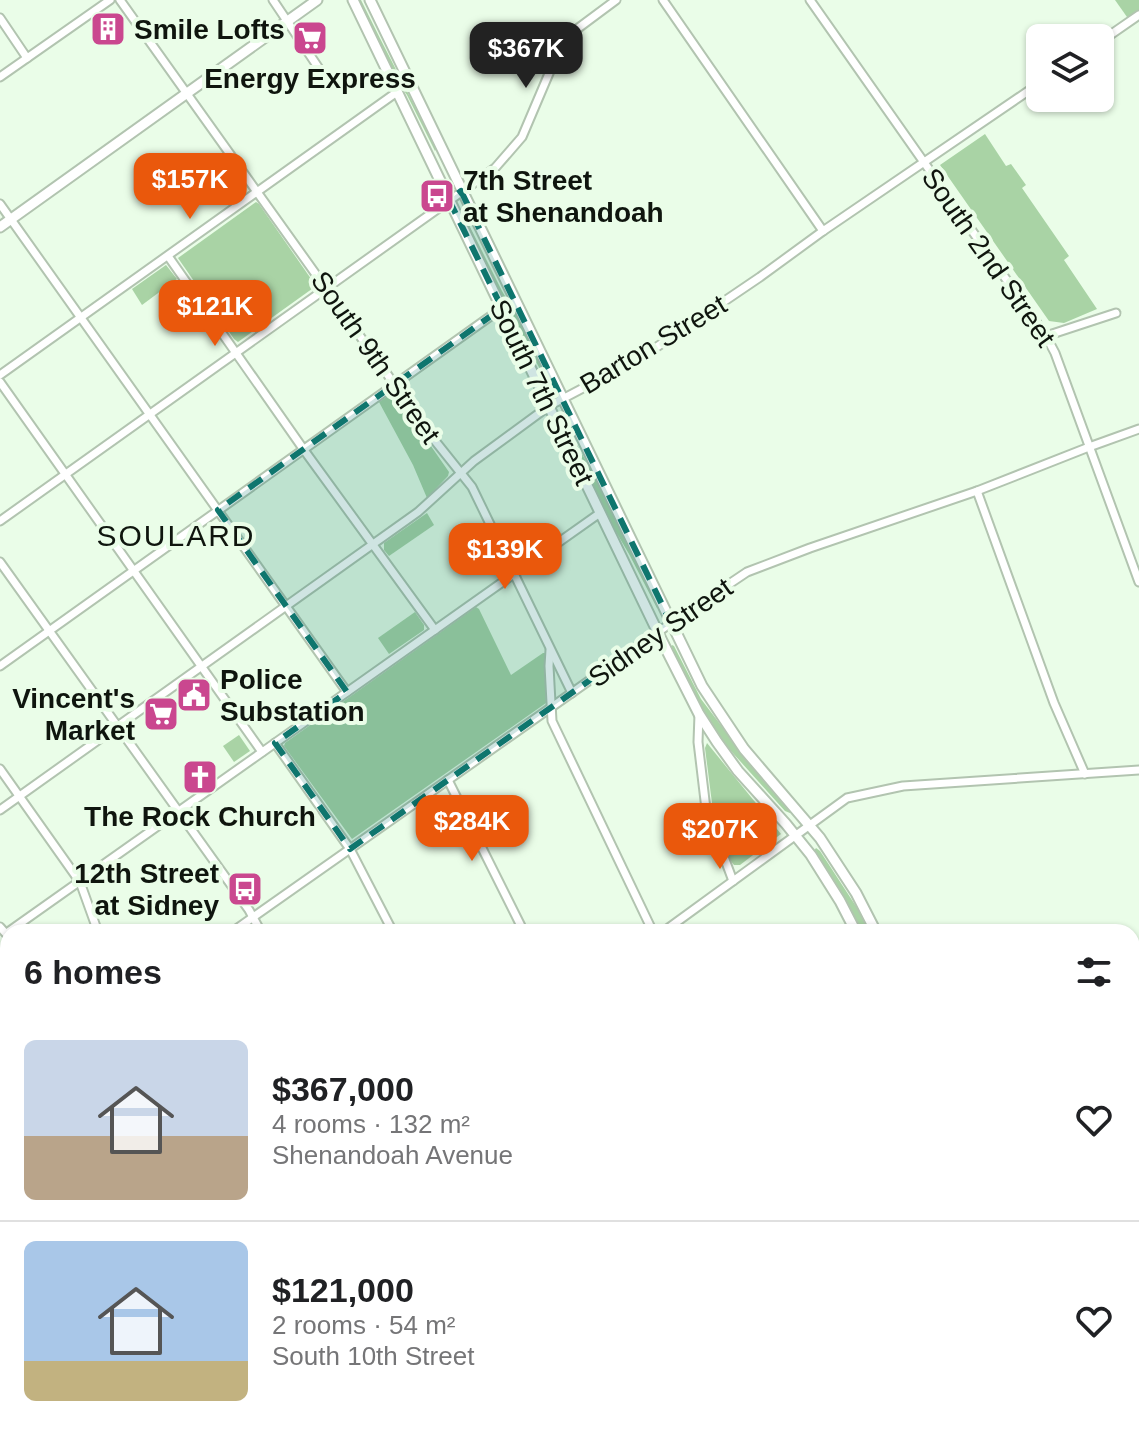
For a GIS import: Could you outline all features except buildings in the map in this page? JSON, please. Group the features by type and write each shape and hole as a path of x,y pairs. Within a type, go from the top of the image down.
{"main road":[{"path":"0,227 317,0"},
{"name":"South 7th Street","path":"353,0 699,714"},
{"name":"South 7th Street","path":"372,2 709,699 744,749 811,825 851,884 872,924"},
{"path":"699,714 738,771 795,835 828,881 852,924"}],"street":[{"path":"0,77 110,0"},
{"name":"South 9th Street","path":"120,0 432,437 472,487 572,693"},
{"path":"273,0 322,73"},
{"path":"0,521 495,168 525,132 553,64 573,32 616,0"},
{"path":"663,0 823,231"},
{"name":"South 2nd Street","path":"810,0 1046,336 1135,559 1139,582"},
{"path":"1114,32 1139,15"},
{"path":"0,18 27,58"},
{"path":"0,375 397,92"},
{"name":"Barton Street","path":"0,810 427,506 474,461 549,406 642,357 1026,93"},
{"path":"0,204 347,692"},
{"path":"168,256 435,630"},
{"path":"0,666 502,308"},
{"path":"1046,336 1116,313"},
{"path":"0,382 262,752"},
{"name":"Sidney Street","path":"243,924 747,572 977,491 1139,429"},
{"path":"977,491 1054,703 1085,774"},
{"path":"18,924 600,513"},
{"path":"0,562 257,924"},
{"name":"South 9th Street","path":"551,649 550,717 649,924"},
{"name":"South 7th Street","path":"699,714 698,742 706,809 733,881"},
{"path":"275,743 350,849 389,924"},
{"path":"0,769 80,882 95,924"},
{"path":"674,924 847,798 903,786 1139,770"},
{"path":"448,780 520,924"}],"highlighted area":[{"path":"461,191 671,623 350,849 275,743 347,692 218,510 502,308 449,200"}],"green space":[{"path":"358,0 361,0 435,151 407,95 396,80"},
{"path":"1115,0 1139,0 1139,12 1127,17"},
{"path":"985,134 1006,166 1011,164 1026,185 1022,188 1069,256 1064,260 1097,309 1064,323 1049,321 940,165"},
{"path":"256,202 316,286 238,342 178,258"},
{"path":"465,217 524,328 550,382 548,384 507,308 463,219"},
{"path":"166,265 177,279 142,305 132,289"},
{"path":"391,394 396,396 449,472 427,498 379,402"},
{"path":"566,425 597,481 657,608 612,525"},
{"path":"427,513 434,525 389,556 384,550 384,543"},
{"path":"476,607 511,675 545,653 546,703 352,839 284,746 285,743"},
{"path":"415,612 424,630 389,654 378,638"},
{"path":"672,645 701,699 745,757 792,810 790,813 722,741 696,699"},
{"path":"239,735 250,751 234,762 223,746"},
{"path":"707,743 781,834 740,865 734,865 730,860 713,811 705,748"},
{"path":"816,848 820,851 867,924 857,924 814,851"}],"place":[{"name":"Smile Lofts","path":"108,29"},
{"name":"Energy Express","path":"310,38"},
{"name":"7th Street at Shenandoah","path":"437,196"},
{"name":"Police Substation","path":"194,695"},
{"name":"Vincent's Market","path":"161,714"},
{"name":"The Rock Church","path":"200,777"},
{"name":"12th Street at Sidney","path":"245,889"}],"district":[{"name":"SOULARD","path":"176,536"}]}
